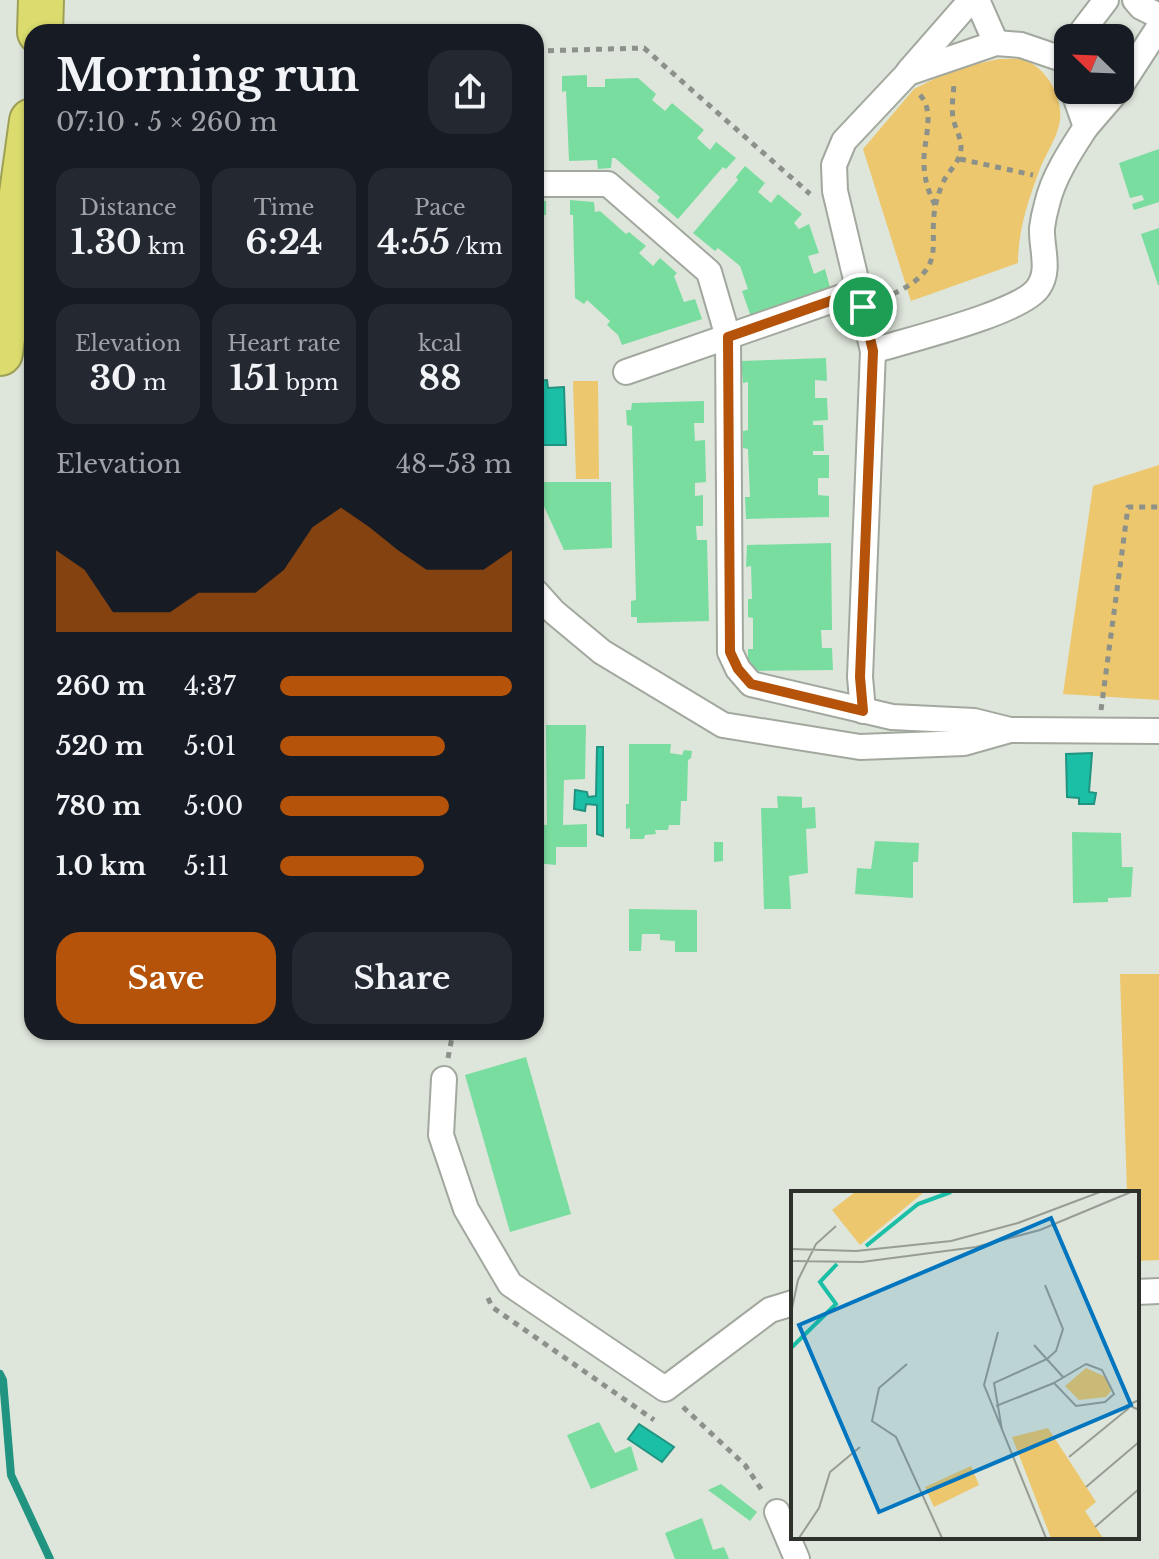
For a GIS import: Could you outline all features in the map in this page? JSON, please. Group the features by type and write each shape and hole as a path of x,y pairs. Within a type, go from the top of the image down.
{"highway":[{"path":"40,24 41,0"},
{"path":"0,353 24,179"}],"street":[{"path":"863,711 860,677 873,351 835,191 834,165 844,141 971,0"},
{"path":"977,0 996,43"},
{"path":"1088,24 1106,0"},
{"path":"1135,0 1141,7 1159,16"},
{"path":"1134,65 1159,27"},
{"path":"903,78 996,43 1021,45 1054,58"},
{"path":"1078,104 1086,127"},
{"path":"873,351 1003,311 1028,300 1040,286 1045,266 1042,228 1048,199 1086,127 1105,104"},
{"path":"544,184 608,184 709,272 728,337 730,652 738,669 751,684 892,717 974,721 1010,730 1159,731"},
{"path":"626,372 728,337 861,299"},
{"path":"544,601 602,652 723,725 860,747 964,743 1010,730"},
{"path":"444,1079 441,1135 466,1209 510,1284 665,1389 770,1310 791,1304"},
{"path":"1139,1292 1159,1291"},
{"path":"777,1512 797,1559"}],"path":[{"path":"544,51 644,48 814,198"},
{"path":"861,299 907,289 926,271 935,254 935,205 942,184 960,159 961,144 953,117 954,69"},
{"path":"903,78 925,100 928,126 923,161 926,187 935,205"},
{"path":"960,159 1055,183"},
{"path":"1102,731 1100,699 1128,507 1159,507"},
{"path":"665,1389 745,1465 777,1512"}],"shaded area":[{"path":"999,59 1024,60 1039,69 1051,84 1054,104 1059,104 1060,120 1032,190 1020,238 1018,263 911,301 863,149 914,89 954,69"},
{"path":"544,380 547,380 548,388 564,387 566,445 544,445"},
{"path":"573,381 598,381 599,479 576,479"},
{"path":"1159,465 1159,700 1063,694 1093,486"},
{"path":"597,747 603,747 603,836 597,834 597,805 586,804 585,811 574,809 575,790 587,792 588,797 596,796"},
{"path":"1092,753 1089,792 1096,793 1094,804 1079,804 1079,798 1067,797 1066,754"},
{"path":"1120,974 1159,974 1159,1260 1139,1261 1139,1191 1127,1191"},
{"path":"639,1424 674,1447 662,1462 628,1439"}],"building":[{"path":"587,75 587,87 605,87 605,79 638,78 656,94 652,100 665,111 672,103 704,130 697,138 710,150 716,142 736,158 726,169 723,167 678,219 657,201 660,197 615,158 612,158 611,168 598,169 597,160 569,161 566,91 562,92 562,76"},
{"path":"1159,149 1159,202 1134,210 1132,204 1144,200 1142,195 1130,198 1119,163"},
{"path":"745,166 765,183 758,192 771,203 778,194 802,214 794,223 799,229 809,224 819,253 808,256 814,274 825,269 831,291 751,317 742,291 748,289 740,266 693,233 738,180 736,177"},
{"path":"570,200 594,202 595,212 600,211 626,234 629,232 646,246 639,253 653,266 660,258 677,273 674,276 684,302 695,299 702,319 622,345 618,335 607,325 610,321 587,300 584,304 575,298"},
{"path":"1159,228 1159,285 1158,285 1141,234"},
{"path":"826,358 827,381 815,380 815,398 827,398 828,420 813,421 813,425 823,425 824,451 813,451 813,455 829,455 829,478 818,478 818,495 829,496 829,517 746,519 745,497 750,497 748,449 743,448 743,431 748,430 748,382 743,383 741,361"},
{"path":"704,401 704,423 694,423 695,441 705,440 706,482 695,483 695,496 703,495 703,526 696,526 697,540 707,540 709,621 637,623 637,617 631,617 631,601 636,600 632,426 627,425 626,410 631,410 632,403"},
{"path":"544,482 611,482 612,548 564,550 544,506"},
{"path":"831,543 832,630 821,630 822,648 832,648 833,670 748,671 748,649 753,649 753,618 748,617 748,599 752,599 751,566 746,567 747,545"},
{"path":"546,725 586,725 585,779 564,780 563,825 587,824 587,847 556,847 556,865 544,864 544,825 547,825"},
{"path":"629,744 671,744 670,753 682,755 684,750 692,751 688,760 687,801 681,801 680,825 669,825 668,830 655,830 656,834 645,835 644,839 630,839 630,828 626,829"},
{"path":"777,796 802,797 802,808 815,807 816,828 806,829 808,873 789,876 791,909 764,909 761,808 778,808"},
{"path":"1072,832 1121,833 1122,867 1133,867 1131,897 1108,898 1108,902 1073,903"},
{"path":"875,841 919,843 918,862 913,862 913,898 855,894 857,868 871,869"},
{"path":"714,842 723,842 723,861 714,862"},
{"path":"629,909 697,910 697,952 675,952 675,941 660,940 660,934 642,934 641,951 629,951"},
{"path":"526,1057 571,1214 510,1232 465,1075"},
{"path":"599,1422 615,1453 631,1446 638,1470 591,1489 567,1435"},
{"path":"721,1484 757,1512 750,1521 708,1490"},
{"path":"702,1518 713,1550 724,1547 729,1559 675,1559 665,1533"}],"waterway":[{"path":"0,1374 11,1475 50,1559"}],"route":[{"path":"859,291 863,307 873,351 860,677 863,711 751,684 738,669 730,652 728,337 859,291"}]}
